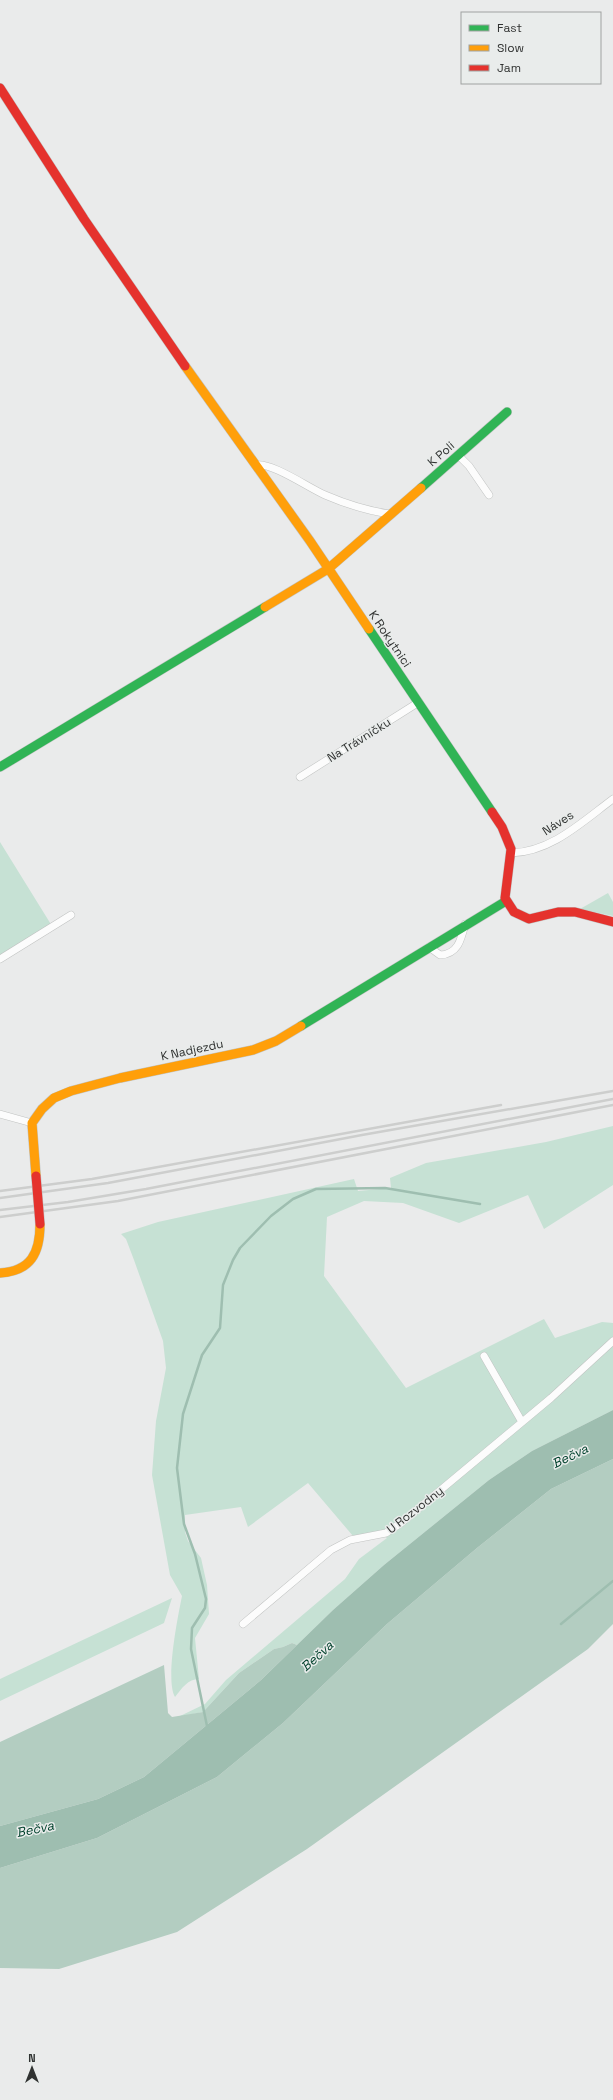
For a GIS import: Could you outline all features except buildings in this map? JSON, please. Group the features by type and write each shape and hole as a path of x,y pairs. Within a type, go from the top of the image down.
{"street":[{"name":"K Rokytnici","path":"0,88 84,218 328,569 502,826 508,839 510,854 506,900"},
{"name":"K Poli","path":"0,767 328,569 507,412"},
{"path":"458,455 469,466 489,495"},
{"path":"255,465 271,466 306,486 338,500 390,514"},
{"name":"Na Trávníčku","path":"300,777 418,702"},
{"name":"Náves","path":"510,854 535,850 549,844 573,829 613,799"},
{"path":"506,900 514,912 529,919 569,912 613,922"},
{"name":"K Nadjezdu","path":"32,1123 47,1103 67,1092 128,1076 252,1050 276,1042 506,900"},
{"path":"0,958 71,915"},
{"path":"429,947 440,956 449,955 455,951 460,941 465,924"},
{"path":"0,1114 32,1123 40,1224 40,1244 32,1259 16,1271 0,1273"},
{"name":"U Rozvodny","path":"244,1624 331,1550 350,1540 381,1535 395,1528 522,1422 613,1341"},
{"path":"484,1356 522,1422"}],"shaded area":[{"path":"0,842 52,926 0,956"},
{"path":"608,893 613,902 613,916 580,909"},
{"path":"613,1126 613,1185 544,1229 528,1195 459,1223 403,1203 364,1201 327,1217 324,1276 406,1388 544,1319 555,1338 602,1322 613,1323 613,1410 532,1451 489,1480 384,1565 333,1610 297,1645 292,1643 274,1649 239,1673 203,1712 178,1717 205,1704 226,1680 345,1579 359,1559 387,1538 376,1532 353,1536 308,1483 248,1527 241,1507 185,1515 185,1532 188,1541 201,1558 207,1585 209,1614 195,1638 199,1679 188,1682 175,1697 172,1689 171,1677 173,1648 182,1596 170,1575 152,1475 156,1421 166,1368 163,1341 126,1239 121,1234 158,1222 354,1179 358,1191 391,1188 390,1178 426,1163 546,1142"},
{"path":"613,1459 613,1624 588,1649 307,1849 177,1932 59,1969 0,1968 0,1868 97,1838 217,1777 283,1723 387,1624 477,1548 551,1489"},
{"path":"172,1598 164,1623 0,1701 0,1679"},
{"path":"292,1643 297,1645 261,1680 144,1777 98,1799 0,1826 0,1742 164,1665 168,1713 172,1717 203,1712 239,1673 274,1649"}],"water":[{"name":"Bečva","path":"613,1410 613,1459 551,1489 477,1548 387,1624 283,1723 217,1777 97,1838 0,1868 0,1826 98,1799 144,1777 261,1680 333,1610 384,1565 489,1480 532,1451"}],"waterway":[{"path":"207,1726 191,1649 192,1628 205,1608 206,1599 195,1554 184,1524 177,1468 183,1414 202,1355 220,1328 223,1285 233,1260 240,1248 271,1216 293,1199 316,1189 385,1188 480,1204"},
{"path":"561,1624 613,1581"}],"railway":[{"path":"0,1198 108,1183 362,1135 613,1091"},
{"path":"0,1210 68,1202 146,1189 613,1099"},
{"path":"0,1191 92,1179 501,1105"},
{"path":"0,1217 118,1201 613,1105"}],"traffic: fast":[{"path":"421,488 507,412"},
{"path":"0,767 265,607"},
{"path":"369,629 492,812"},
{"path":"301,1026 506,901"}],"traffic: slow":[{"path":"185,366 310,541 369,629"},
{"path":"265,607 328,569 421,488"},
{"path":"36,1176 32,1123 42,1109 54,1098 71,1091 120,1078 253,1050 276,1041 301,1026"},
{"path":"0,1273 11,1272 19,1269 32,1259 38,1244 40,1224"}],"traffic: jam":[{"path":"0,88 84,219 185,366"},
{"path":"492,812 502,827 511,849 505,898 514,912 529,919 558,912 575,912 613,922"},
{"path":"36,1176 40,1224"}]}
